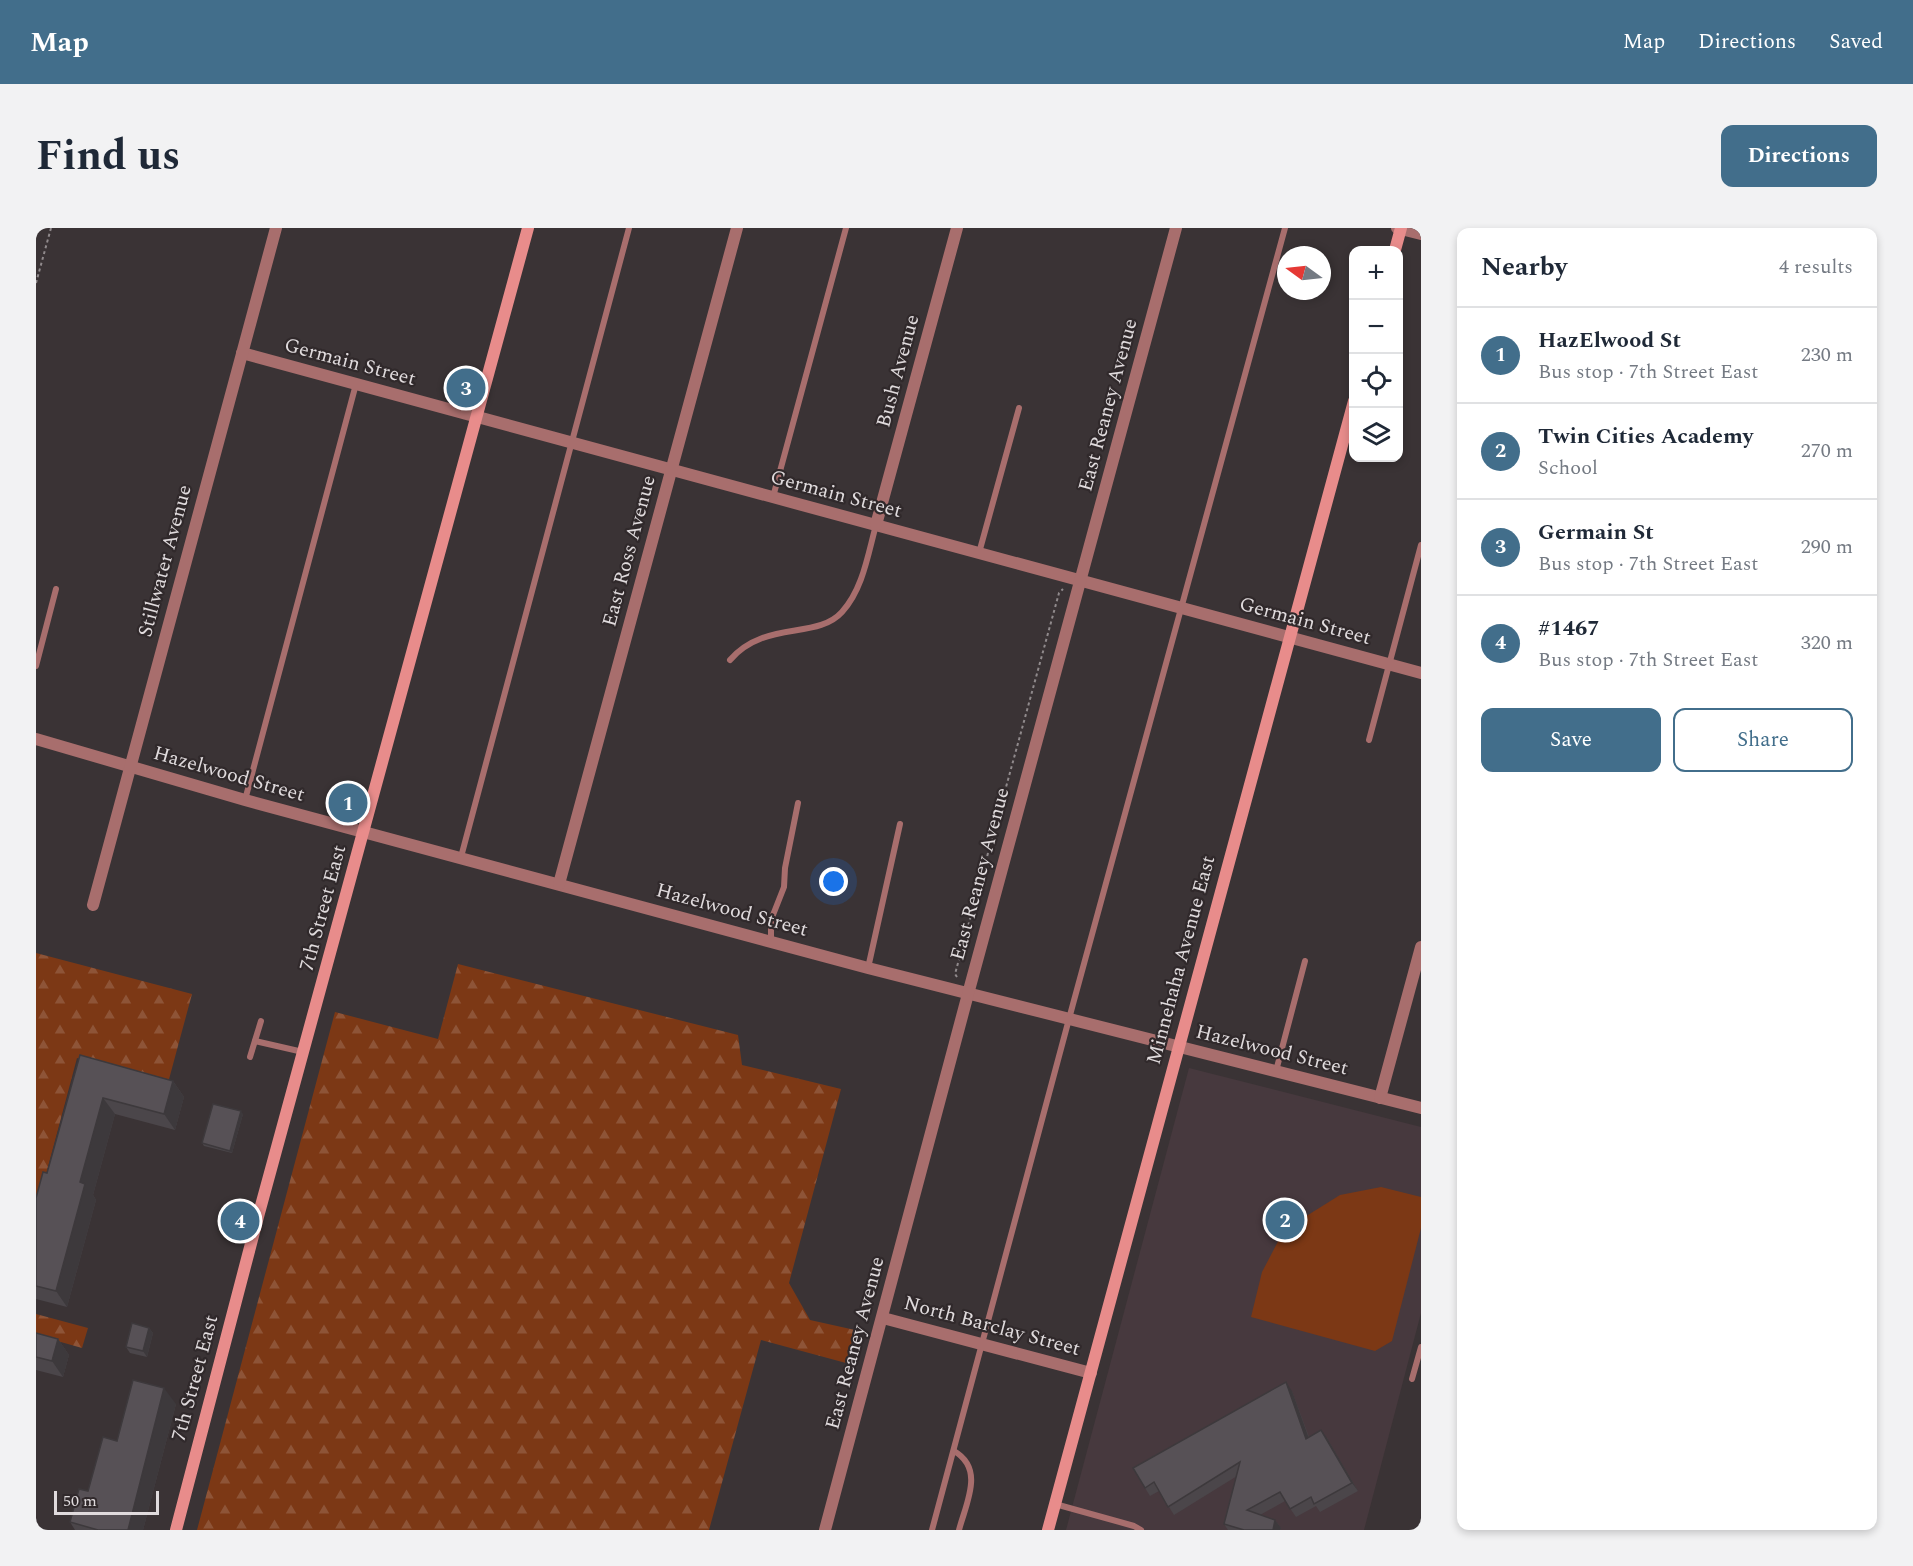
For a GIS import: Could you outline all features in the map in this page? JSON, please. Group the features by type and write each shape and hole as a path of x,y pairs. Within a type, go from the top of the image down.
{"street":[{"name":"Stillwater Avenue","path":"93,905 276,228"},
{"name":"7th Street East","path":"176,1530 303,1052 528,228"},
{"name":"East Ross Avenue","path":"560,884 737,228"},
{"name":"Bush Avenue","path":"876,525 957,228"},
{"name":"East Reaney Avenue","path":"825,1530 1176,228"},
{"path":"1396,246 1400,228 1421,234"},
{"name":"Germain Street","path":"242,353 1421,673"},
{"name":"Minnehaha Avenue East","path":"1048,1530 1351,408"},
{"name":"Hazelwood Street","path":"36,739 245,800 868,968 1421,1108"},
{"path":"1380,1098 1421,947"},
{"name":"North Barclay Street","path":"883,1318 1091,1373"}],"lane":[{"path":"461,857 629,228"},
{"path":"773,497 846,228"},
{"path":"932,1530 1180,607 1285,228"},
{"path":"245,800 356,384"},
{"path":"979,553 1019,408"},
{"path":"730,660 746,645 759,638 819,625 833,620 842,612 858,586 876,525"},
{"path":"1369,740 1421,545"},
{"path":"36,666 56,589"},
{"path":"771,941 771,920 784,887 785,868 798,803"},
{"path":"868,968 900,824"},
{"path":"1276,1071 1305,961"},
{"path":"250,1057 261,1021"},
{"path":"255,1041 303,1052"},
{"path":"1412,1379 1421,1347"},
{"path":"954,1451 960,1454 972,1471 972,1480 959,1530"},
{"path":"1055,1504 1134,1526 1141,1530"}],"path":[{"path":"36,283 51,228"},
{"path":"957,977 955,974 1059,593 1063,589"}],"shaded area":[{"path":"1189,1068 1421,1127 1421,1313 1364,1530 1066,1530"}],"green space":[{"path":"36,953 192,994 168,1083 77,1058 36,1212"},
{"path":"458,964 738,1035 742,1065 841,1089 789,1283 810,1320 855,1330 846,1363 761,1340 709,1530 197,1530 335,1012 438,1039"},
{"path":"1381,1187 1421,1197 1421,1228 1392,1341 1375,1351 1251,1317 1262,1272 1284,1230 1340,1195"},
{"path":"36,1314 88,1328 82,1348 36,1335"}],"building":[{"path":"80,1055 173,1081 164,1114 103,1098 80,1182 85,1184 56,1291 36,1286 36,1198 43,1172 47,1173"},
{"path":"213,1104 241,1111 230,1151 202,1143"},
{"path":"132,1323 149,1328 143,1351 126,1347"},
{"path":"36,1333 58,1339 52,1361 36,1357"},
{"path":"133,1380 164,1388 128,1530 98,1530 70,1522 79,1489 88,1491 103,1437 117,1441"},
{"path":"1286,1382 1306,1439 1321,1430 1352,1483 1314,1504 1311,1497 1290,1509 1280,1492 1247,1510 1275,1520 1273,1530 1244,1530 1224,1524 1240,1462 1168,1507 1154,1482 1145,1488 1133,1468"}],"place":[{"name":"Germain St","path":"466,388"},
{"name":"HazElwood St","path":"348,803"},
{"name":"Twin Cities Academy","path":"1285,1220"},
{"name":"#1467","path":"240,1221"}]}
